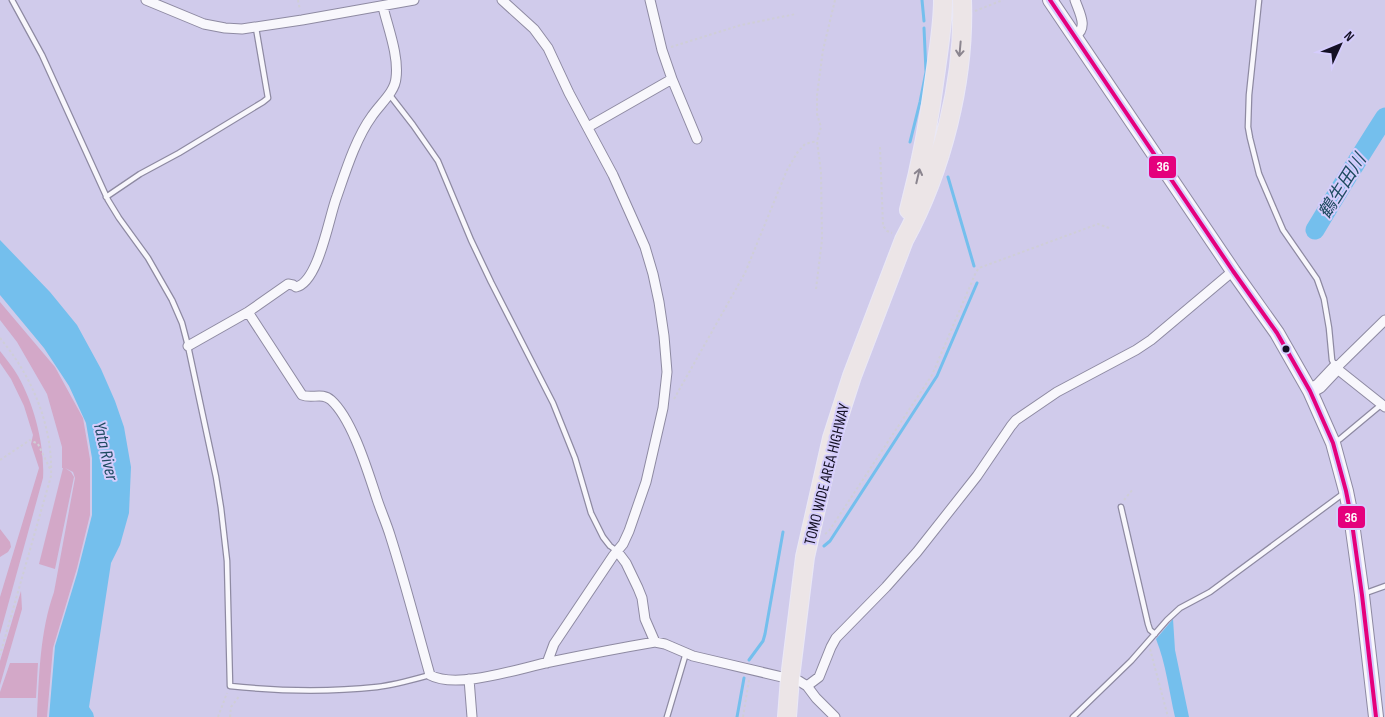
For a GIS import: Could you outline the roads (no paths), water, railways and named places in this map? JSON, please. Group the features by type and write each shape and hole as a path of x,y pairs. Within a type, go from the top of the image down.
{"highway":[{"name":"TOMO WIDE AREA HIGHWAY","path":"904,240 906,222 930,112 943,23 943,0"},
{"name":"TOMO WIDE AREA HIGHWAY","path":"787,717 790,678 806,557 835,429 852,376 904,240 930,184 946,132 960,60 962,0"}],"street":[{"path":"146,0 204,24 242,28 414,0"},
{"path":"502,0 534,29 543,40 613,175 645,247 653,274 666,355 667,372 663,408 646,482 629,531 623,544 554,644 547,663"},
{"path":"650,0 662,50 697,139"},
{"path":"1050,0 1277,332 1310,391 1333,443 1346,491 1362,595 1376,717"},
{"path":"1075,0 1082,22 1082,30 1080,34 1075,36"},
{"path":"188,346 248,312 288,284 296,287 301,286 311,274 324,243 336,198 364,126 395,84 396,66 383,6"},
{"path":"588,126 672,79"},
{"path":"807,686 819,677 836,638 917,552 978,476 1011,426 1057,392 1152,340 1233,270"},
{"path":"248,312 302,394 310,396 323,395 329,398 338,407 350,429 366,466 390,535 408,592 430,676 444,680 469,679 518,671 547,663 655,642 665,644 693,656 799,680 807,686 835,717"},
{"path":"1310,391 1319,386 1385,320"},
{"path":"1336,368 1384,404"},
{"path":"617,551 626,563 638,588 645,619 655,642"},
{"path":"469,679 472,717"}],"lane":[{"path":"12,0 42,55 106,197 148,258 172,300 182,323 221,508 227,570 230,686 316,690 377,687 430,676"},
{"path":"1259,0 1249,95 1248,127 1250,138 1259,174 1283,230 1317,279 1324,299 1330,328 1332,360 1336,368"},
{"path":"106,197 140,174 179,153 268,98 256,27"},
{"path":"389,94 438,161 490,282 553,403 575,458 591,513 603,537 617,551"},
{"path":"1333,443 1384,404"},
{"path":"1072,717 1131,661 1180,608 1210,592 1346,491"},
{"path":"1121,507 1148,624 1150,630 1155,634"},
{"path":"1362,595 1385,586"},
{"path":"667,717 686,653"}],"water":[{"name":"Yata River","path":"0,240 50,292 77,325 101,369 124,427 131,467 129,513 120,545 111,563 89,707 94,717 49,717 55,646 77,574 92,515 92,458 86,423 69,386 44,348 0,295"},
{"path":"1173,619 1175,650 1189,717 1175,717 1165,668 1156,639"}],"waterway":[{"path":"922,0 924,21"},
{"path":"910,142 926,72 924,28"},
{"name":"鶴生田川","path":"1315,230 1385,117"},
{"path":"948,177 974,266"},
{"path":"824,546 830,541 937,376 977,283"},
{"path":"749,660 763,641 765,634 783,532"},
{"path":"737,717 744,678"}]}
